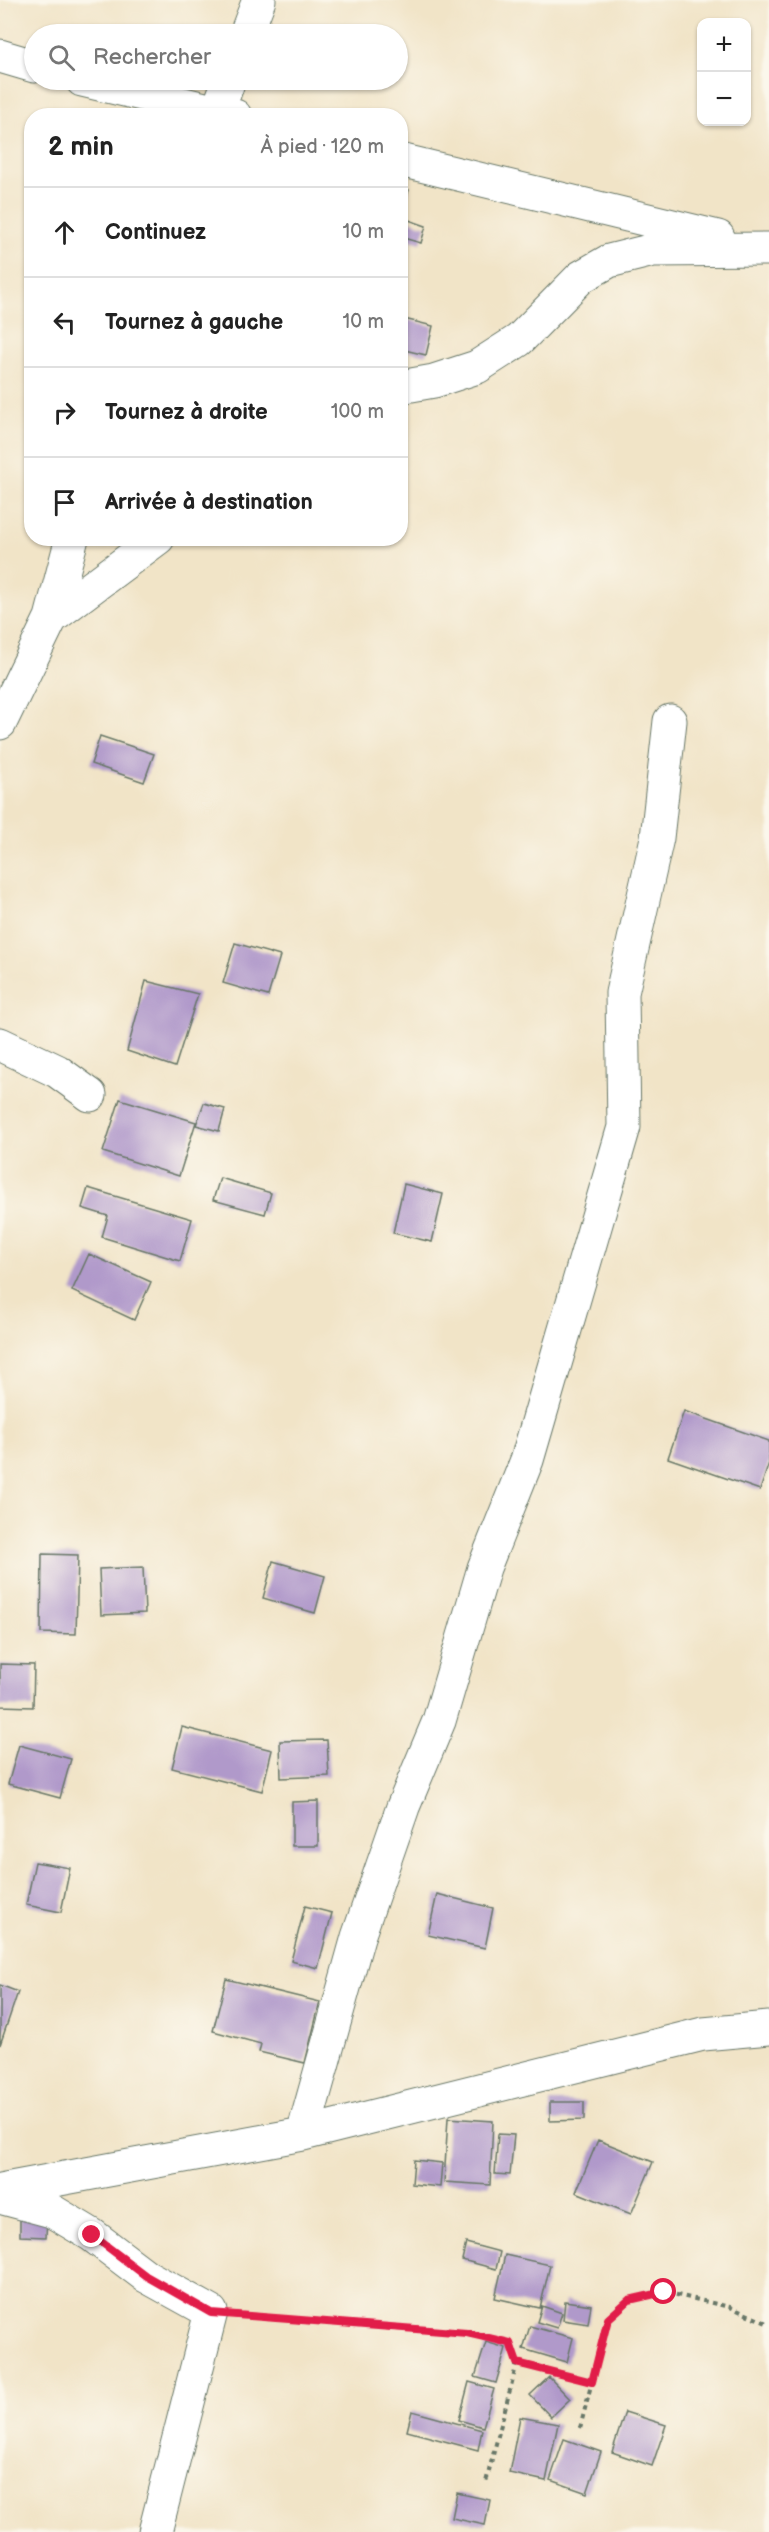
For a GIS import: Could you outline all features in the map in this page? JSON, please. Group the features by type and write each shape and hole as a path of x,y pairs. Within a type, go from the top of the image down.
{"street":[{"path":"250,24 259,0"},
{"path":"0,56 24,63"},
{"path":"123,90 198,108"},
{"path":"224,108 228,90"},
{"path":"408,162 766,248"},
{"path":"408,386 434,381 477,367 519,340 581,277 609,261 654,250 766,248"},
{"path":"0,723 51,618 70,546"},
{"path":"51,618 147,546"},
{"path":"303,2134 358,1938 403,1807 439,1721 484,1568 530,1449 624,1127 622,993 657,838 670,721"},
{"path":"0,1044 57,1071 90,1095"},
{"path":"703,2034 769,2004"},
{"path":"0,2190 303,2134 703,2034 769,2028"},
{"path":"0,2197 52,2211 92,2235 146,2276 211,2313 155,2532"}],"path":[{"path":"580,2428 608,2319 629,2300 664,2292 730,2307 769,2324"},
{"path":"211,2313 467,2333 510,2343 517,2363 486,2482"},
{"path":"517,2363 592,2382"}],"building":[{"path":"408,220 426,226 421,243 408,239"},
{"path":"408,320 433,326 426,355 408,351"},
{"path":"100,736 154,754 144,782 91,764"},
{"path":"235,943 280,956 268,996 223,983"},
{"path":"146,981 198,994 175,1067 127,1051"},
{"path":"120,1099 196,1122 179,1176 103,1152"},
{"path":"204,1103 225,1109 219,1131 196,1125"},
{"path":"220,1178 271,1193 265,1214 213,1200"},
{"path":"404,1184 443,1194 432,1242 393,1233"},
{"path":"88,1188 192,1219 180,1261 102,1237 108,1216 82,1208"},
{"path":"89,1254 151,1282 134,1320 72,1291"},
{"path":"684,1411 769,1441 769,1463 760,1490 668,1458"},
{"path":"42,1554 78,1555 76,1634 41,1633"},
{"path":"273,1561 325,1576 315,1613 263,1598"},
{"path":"143,1567 145,1613 101,1615 99,1569"},
{"path":"0,1664 34,1665 33,1707 0,1706"},
{"path":"182,1727 272,1750 262,1791 172,1768"},
{"path":"327,1740 329,1776 281,1778 280,1741"},
{"path":"19,1745 71,1759 60,1798 8,1784"},
{"path":"318,1801 318,1846 292,1846 292,1802"},
{"path":"35,1862 70,1868 61,1912 26,1905"},
{"path":"437,1894 493,1908 485,1948 428,1935"},
{"path":"305,1906 332,1913 318,1968 291,1961"},
{"path":"226,1979 320,2002 305,2063 259,2052 261,2044 213,2031"},
{"path":"0,1985 18,1992 0,2045"},
{"path":"550,2102 584,2102 584,2120 550,2121"},
{"path":"448,2118 493,2121 490,2185 444,2182"},
{"path":"498,2134 514,2135 510,2175 495,2174"},
{"path":"598,2140 653,2162 631,2214 576,2192"},
{"path":"414,2160 442,2163 440,2187 412,2184"},
{"path":"20,2215 47,2216 46,2237 20,2236"},
{"path":"466,2243 500,2252 496,2269 462,2260"},
{"path":"505,2255 550,2265 540,2308 495,2298"},
{"path":"565,2301 591,2305 588,2324 563,2320"},
{"path":"542,2306 562,2313 557,2328 537,2322"},
{"path":"530,2326 573,2338 567,2362 523,2349"},
{"path":"486,2342 506,2348 496,2383 475,2377"},
{"path":"549,2377 570,2399 551,2417 530,2395"},
{"path":"469,2382 494,2389 483,2427 459,2420"},
{"path":"412,2411 482,2430 478,2450 407,2431"},
{"path":"625,2412 666,2425 652,2466 612,2452"},
{"path":"520,2417 558,2424 546,2481 509,2473"},
{"path":"564,2439 601,2452 587,2493 550,2480"},
{"path":"457,2493 490,2500 485,2525 452,2518"}],"route":[{"path":"92,2235 146,2276 211,2313 467,2333 510,2343 517,2363 592,2382 608,2319 629,2300 664,2292"}]}
